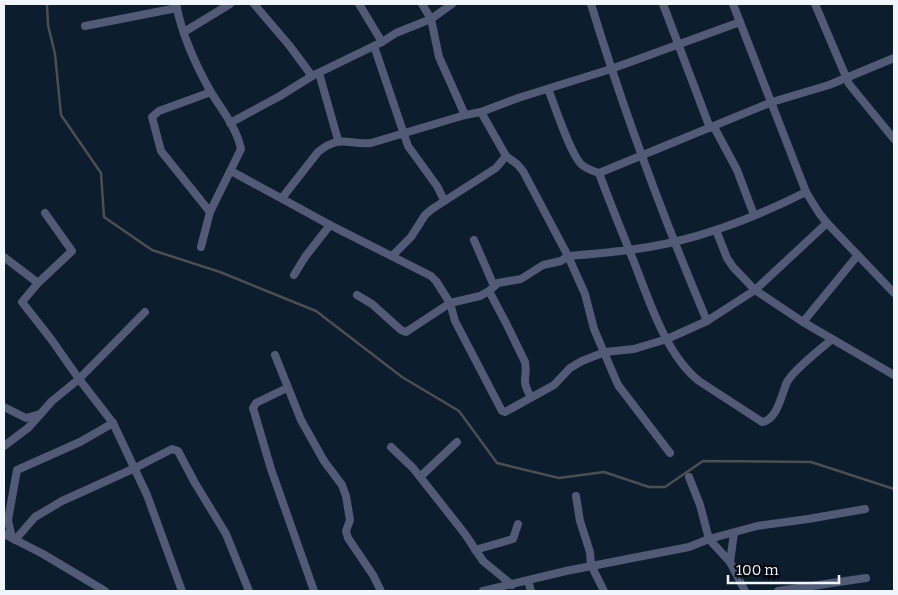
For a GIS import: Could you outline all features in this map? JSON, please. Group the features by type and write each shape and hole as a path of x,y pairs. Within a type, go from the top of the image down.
{"street":[{"path":"184,32 230,4"},
{"path":"254,4 316,75 338,140"},
{"path":"359,4 378,44 408,146 437,186 444,200"},
{"path":"422,4 431,19 439,57 465,114"},
{"path":"230,123 396,33 431,19 451,4"},
{"path":"591,4 641,157 673,242 707,321"},
{"path":"663,4 712,128 737,170 754,215"},
{"path":"734,4 806,192 827,223 894,293"},
{"path":"815,4 852,89 894,139"},
{"path":"85,26 176,6 193,57 230,123 241,149 210,212 201,247"},
{"path":"282,198 318,152 338,140 362,144 371,143 465,114 481,112 548,88 611,69 740,22"},
{"path":"548,88 574,153 581,164 599,173 772,102 847,78 894,58"},
{"path":"210,212 161,151 152,117 159,111 211,92"},
{"path":"481,112 506,156 523,171 568,256 585,294 591,322 618,385 670,453"},
{"path":"392,256 417,230 425,215 444,200 496,168 506,156"},
{"path":"231,171 330,225 431,276 450,303 454,321 502,411 509,411 554,385 570,368 582,361 605,352 634,349 667,339 707,321 755,290 827,223"},
{"path":"599,173 658,324 690,374 762,422 770,419 777,408 791,376 832,339"},
{"path":"357,296 372,304 401,330 406,332 450,303 480,296 498,283 520,278 543,265 561,261 568,256 673,242 716,230 778,206 806,192"},
{"path":"45,214 72,251 38,283 22,302 51,339 78,379 114,423 147,495 182,591"},
{"path":"294,275 305,257 330,225"},
{"path":"716,230 727,258 738,273 755,290 802,322 894,375"},
{"path":"474,240 491,289 525,362 524,385 531,398"},
{"path":"802,322 858,255"},
{"path":"4,256 38,283"},
{"path":"4,446 28,428 52,401 78,379 145,312"},
{"path":"275,355 301,420 332,474 342,485 350,520 346,531 348,538 373,575 381,591"},
{"path":"287,388 256,403 253,408 271,469 314,591"},
{"path":"4,406 26,418 40,414"},
{"path":"13,539 8,520 17,470 80,442 114,423"},
{"path":"420,477 457,442"},
{"path":"391,447 420,477 465,534 483,561 512,585"},
{"path":"13,539 35,517 62,501 172,449 178,451 226,534 249,591"},
{"path":"689,477 700,505 709,539 730,562 745,591"},
{"path":"576,496 580,521 590,552 591,565 604,591"},
{"path":"483,591 591,565 689,547 709,539 758,526 808,520 865,509"},
{"path":"475,550 513,538 518,524"},
{"path":"730,562 734,533"},
{"path":"4,534 105,591"},
{"path":"778,591 866,578"},
{"path":"528,580 531,591"}],"waterway":[{"path":"47,4 48,25 55,54 61,115 101,173 104,217 152,250 220,272 316,311 402,377 459,411 497,463 559,478 604,472 649,487 665,487 703,461 811,462 894,489"}]}
